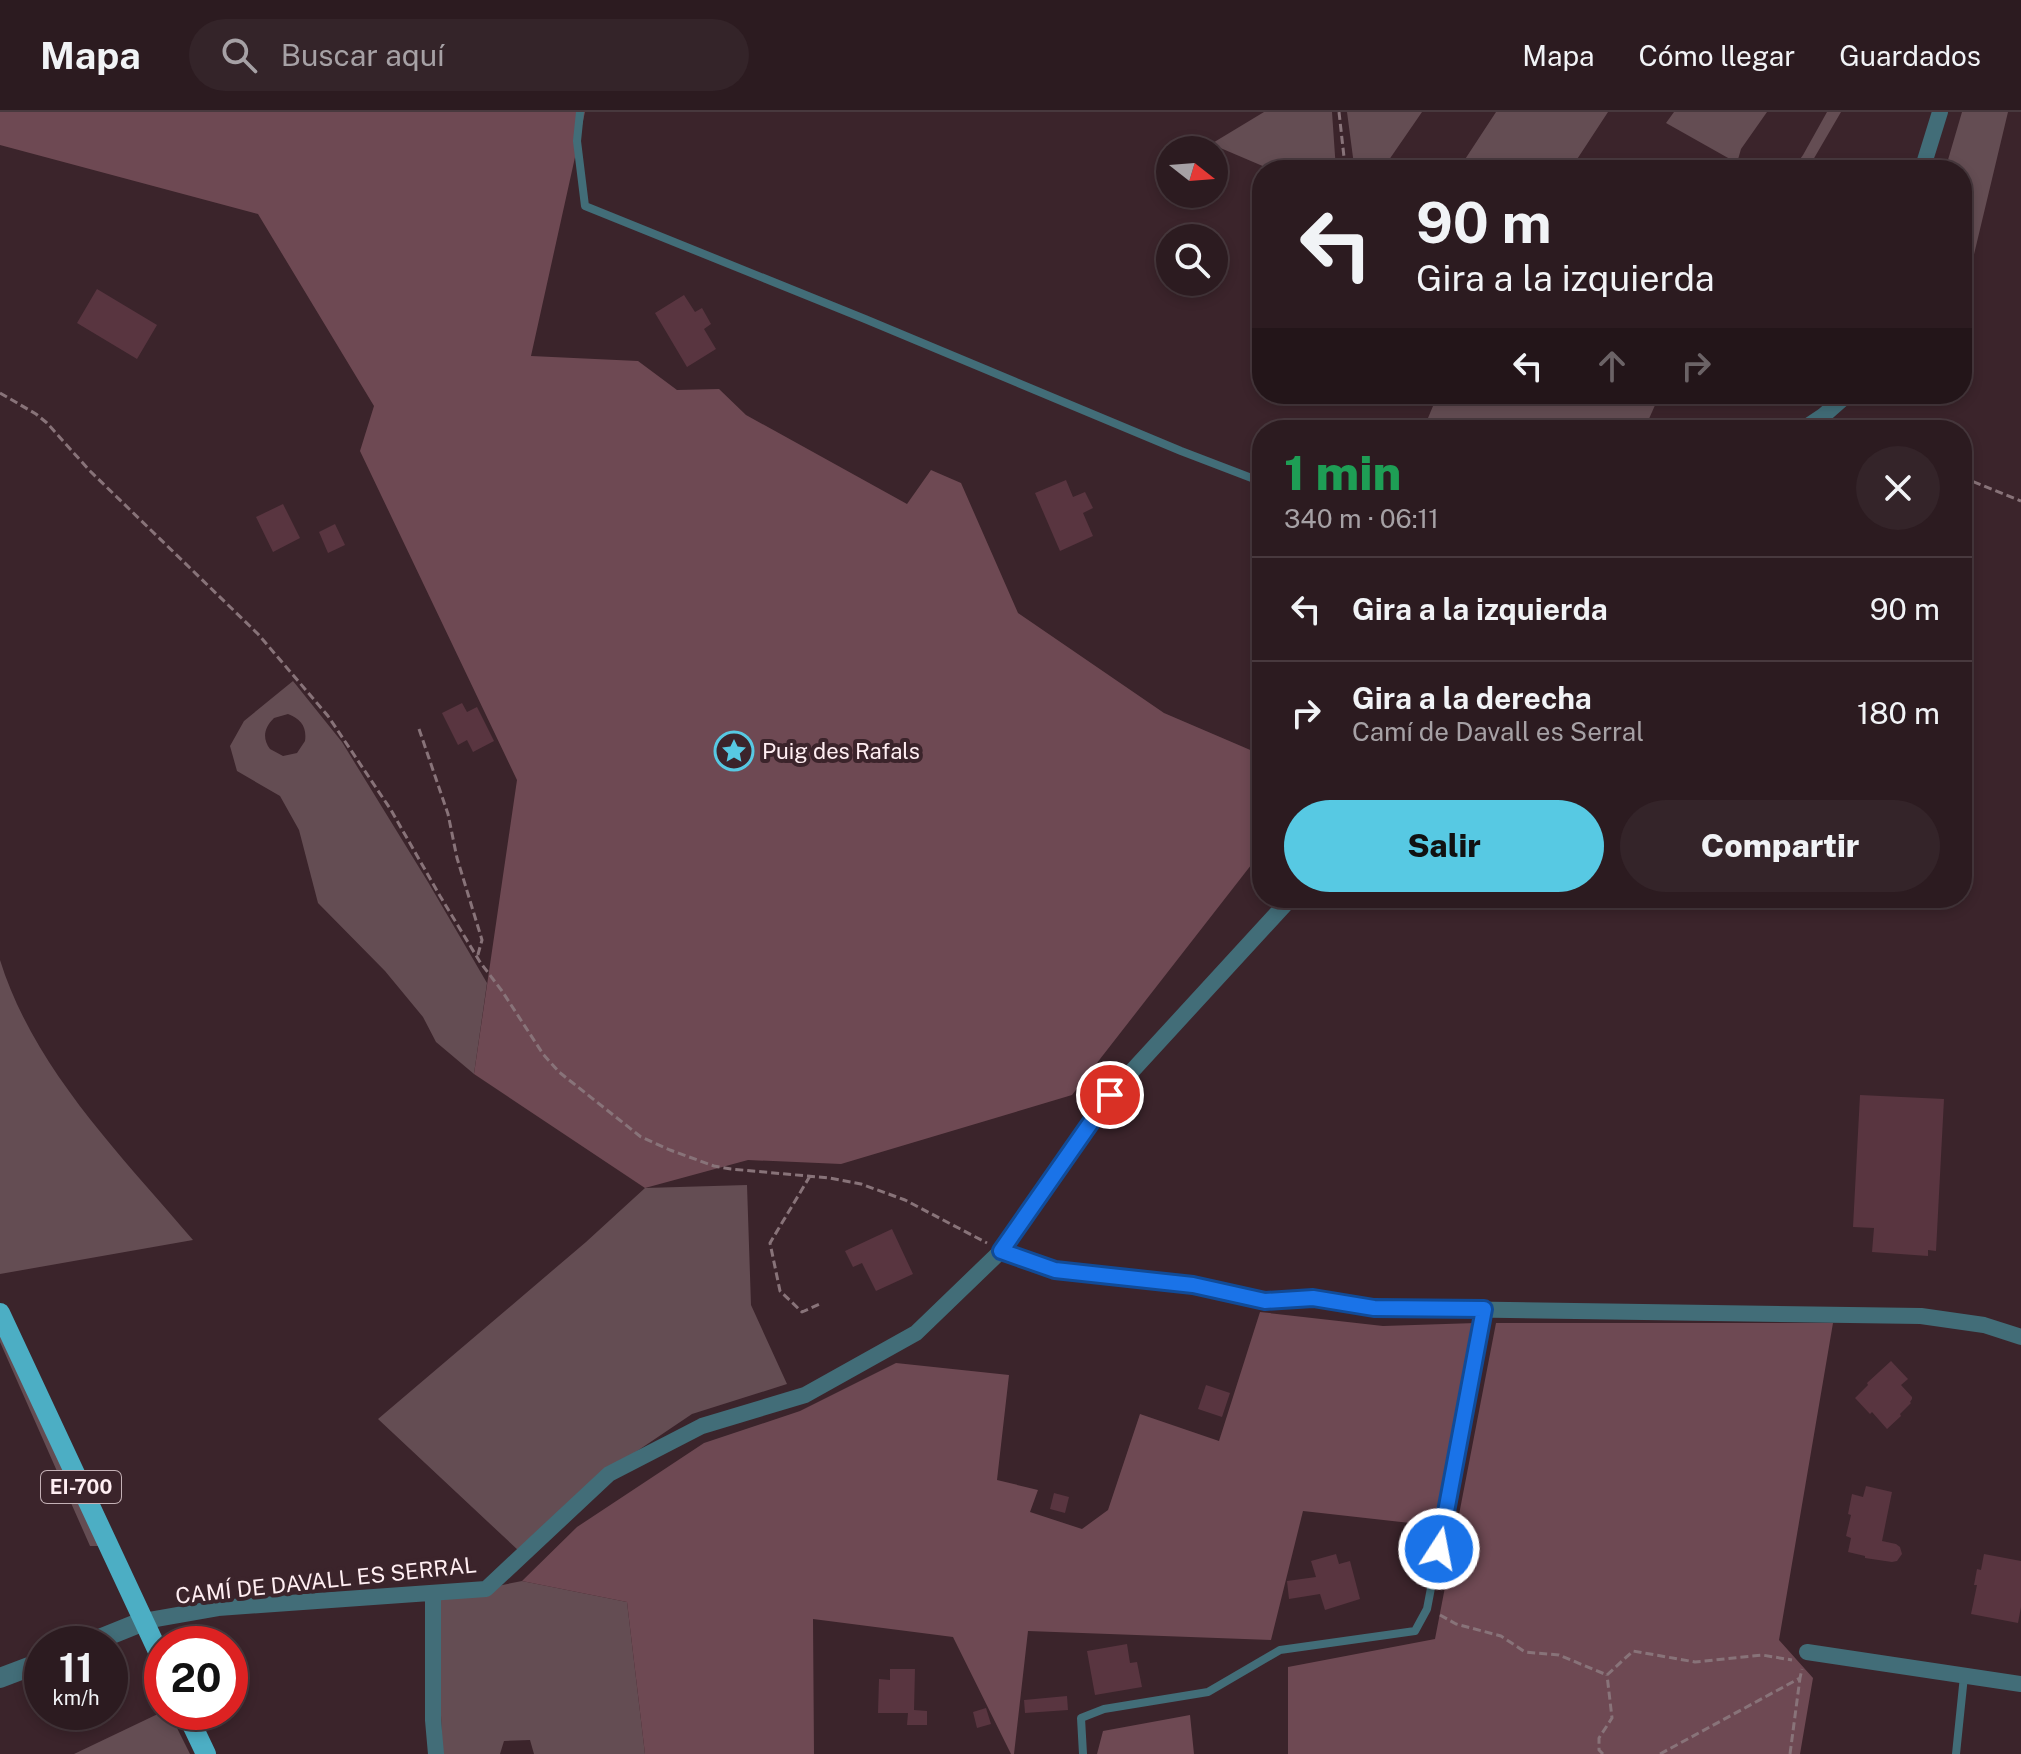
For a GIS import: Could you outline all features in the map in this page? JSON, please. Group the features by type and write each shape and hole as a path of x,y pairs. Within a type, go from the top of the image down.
{"main road":[{"name":"EI-700","path":"0,1313 146,1626"},
{"path":"195,1730 206,1754"}],"street":[{"path":"1925,160 1940,112"},
{"path":"1817,420 1837,404"},
{"name":"CAMÍ DE DAVALL ES SERRAL","path":"144,1621 218,1608 486,1589 609,1474 702,1426 805,1395 916,1333 1001,1251 1110,1095 1282,908"},
{"path":"1001,1251 1055,1270 1193,1285 1265,1301 1313,1298 1374,1308 1921,1316 1984,1325 2021,1337"},
{"path":"433,1593 436,1754"},
{"path":"128,1627 144,1621"},
{"path":"1806,1657 2021,1684"},
{"path":"0,1678 24,1669"}],"lane":[{"path":"580,112 577,141 585,206 1252,478"},
{"path":"1083,1754 1081,1718 1104,1709 1208,1692 1280,1650 1415,1631 1427,1609 1484,1309"},
{"path":"1956,1754 1964,1675"}],"path":[{"path":"1339,112 1345,160"},
{"path":"0,393 47,423 89,470 258,634 328,716 391,810 477,958 543,1054 559,1072 641,1137 714,1166 861,1184 905,1200 1001,1251"},
{"path":"1972,481 2021,501"},
{"path":"419,729 448,814 457,858 482,940 477,958"},
{"path":"810,1176 770,1243 780,1291 802,1312 822,1303"},
{"path":"1427,1609 1456,1624 1501,1636 1525,1652 1559,1655 1607,1675"},
{"path":"1607,1675 1633,1651 1695,1662 1762,1655 1806,1657 1800,1678 1790,1754"},
{"path":"1603,1754 1599,1750 1599,1738 1612,1718 1607,1675"},
{"path":"1660,1754 1800,1678"}],"shaded area":[{"path":"0,112 585,112 531,356 638,361 677,390 719,389 746,415 907,504 931,470 961,483 1018,613 1164,713 1252,751 1252,864 1072,1095 841,1164 748,1160 645,1188 474,1074 517,780 360,451 374,406 258,214 0,145"},
{"path":"1264,112 1332,112 1335,160 1252,161 1228,151 1228,136 1224,136"},
{"path":"1347,112 1422,112 1389,160 1353,160"},
{"path":"1496,112 1608,112 1577,160 1465,160"},
{"path":"1674,112 1767,112 1741,149 1738,160 1732,160 1666,123"},
{"path":"1827,112 1841,112 1813,160 1799,160"},
{"path":"1962,112 2008,112 1972,263 1972,160 1948,160"},
{"path":"1434,404 1656,404 1648,420 1427,420"},
{"path":"293,681 342,742 487,983 474,1074 436,1042 423,1017 385,971 318,903 299,830 280,796 237,771 230,746 244,721","holes":["288,714 304,728 305,741 297,753 283,756 270,749 265,733 274,718"]},
{"path":"0,960 34,1038 57,1074 109,1143 193,1240 0,1274"},
{"path":"747,1185 751,1305 787,1384 692,1414 606,1472 519,1551 378,1419 645,1188"},
{"path":"1260,1312 1383,1326 1476,1323 1437,1526 1303,1511 1271,1640 1028,1631 1014,1754 1011,1754 953,1637 813,1619 814,1754 645,1754 627,1602 522,1581 577,1527 704,1443 800,1411 896,1363 1009,1375 997,1480 1038,1490 1030,1512 1082,1529 1108,1510 1140,1414 1219,1441"},
{"path":"1496,1323 1833,1323 1779,1640 1813,1678 1800,1754 1288,1754 1288,1667 1435,1639"},
{"path":"0,1332 100,1546 90,1546 0,1342"},
{"path":"522,1581 627,1602 645,1754 534,1754 530,1740 504,1741 500,1754 442,1754 438,1598"},
{"path":"1190,1715 1194,1754 1097,1754 1103,1731"},
{"path":"144,1721 144,1730 178,1730 190,1754 74,1754"}],"building":[{"path":"97,289 157,325 137,359 77,323"},
{"path":"684,295 695,312 702,308 711,324 704,329 716,349 687,367 655,313"},
{"path":"1066,480 1073,497 1085,492 1093,508 1083,513 1093,536 1060,551 1035,493"},
{"path":"283,504 300,538 273,552 256,517"},
{"path":"335,524 345,545 328,553 319,532"},
{"path":"462,703 467,712 477,707 494,741 473,752 467,740 458,745 442,713"},
{"path":"1860,1095 1944,1099 1936,1251 1928,1250 1928,1256 1872,1252 1874,1228 1853,1227"},
{"path":"892,1229 913,1274 876,1291 862,1263 853,1267 845,1251"},
{"path":"1891,1361 1908,1379 1901,1385 1912,1399 1901,1416 1887,1429 1855,1398"},
{"path":"1206,1385 1230,1393 1222,1417 1198,1409"},
{"path":"1866,1486 1892,1492 1882,1541 1900,1547 1902,1554 1897,1561 1865,1558 1848,1552 1851,1538 1846,1536 1852,1494 1863,1497"},
{"path":"1054,1493 1069,1497 1065,1513 1050,1509"},
{"path":"1336,1554 1339,1564 1350,1561 1360,1599 1325,1610 1320,1594 1289,1599 1287,1581 1316,1577 1311,1561"},
{"path":"1984,1554 2021,1561 2018,1623 1971,1614 1977,1569 1981,1570"},
{"path":"1127,1644 1130,1663 1137,1662 1142,1687 1095,1695 1087,1651"},
{"path":"890,1669 915,1669 914,1710 927,1711 927,1725 907,1725 908,1713 878,1713 879,1679 890,1680"},
{"path":"1067,1696 1068,1710 1025,1713 1024,1700"},
{"path":"986,1708 991,1724 977,1728 973,1712"}],"place":[{"name":"Puig des Rafals","path":"734,751"}],"route":[{"path":"1110,1095 1001,1251 1055,1270 1193,1285 1265,1301 1313,1298 1374,1308 1484,1309 1439,1549"}]}
